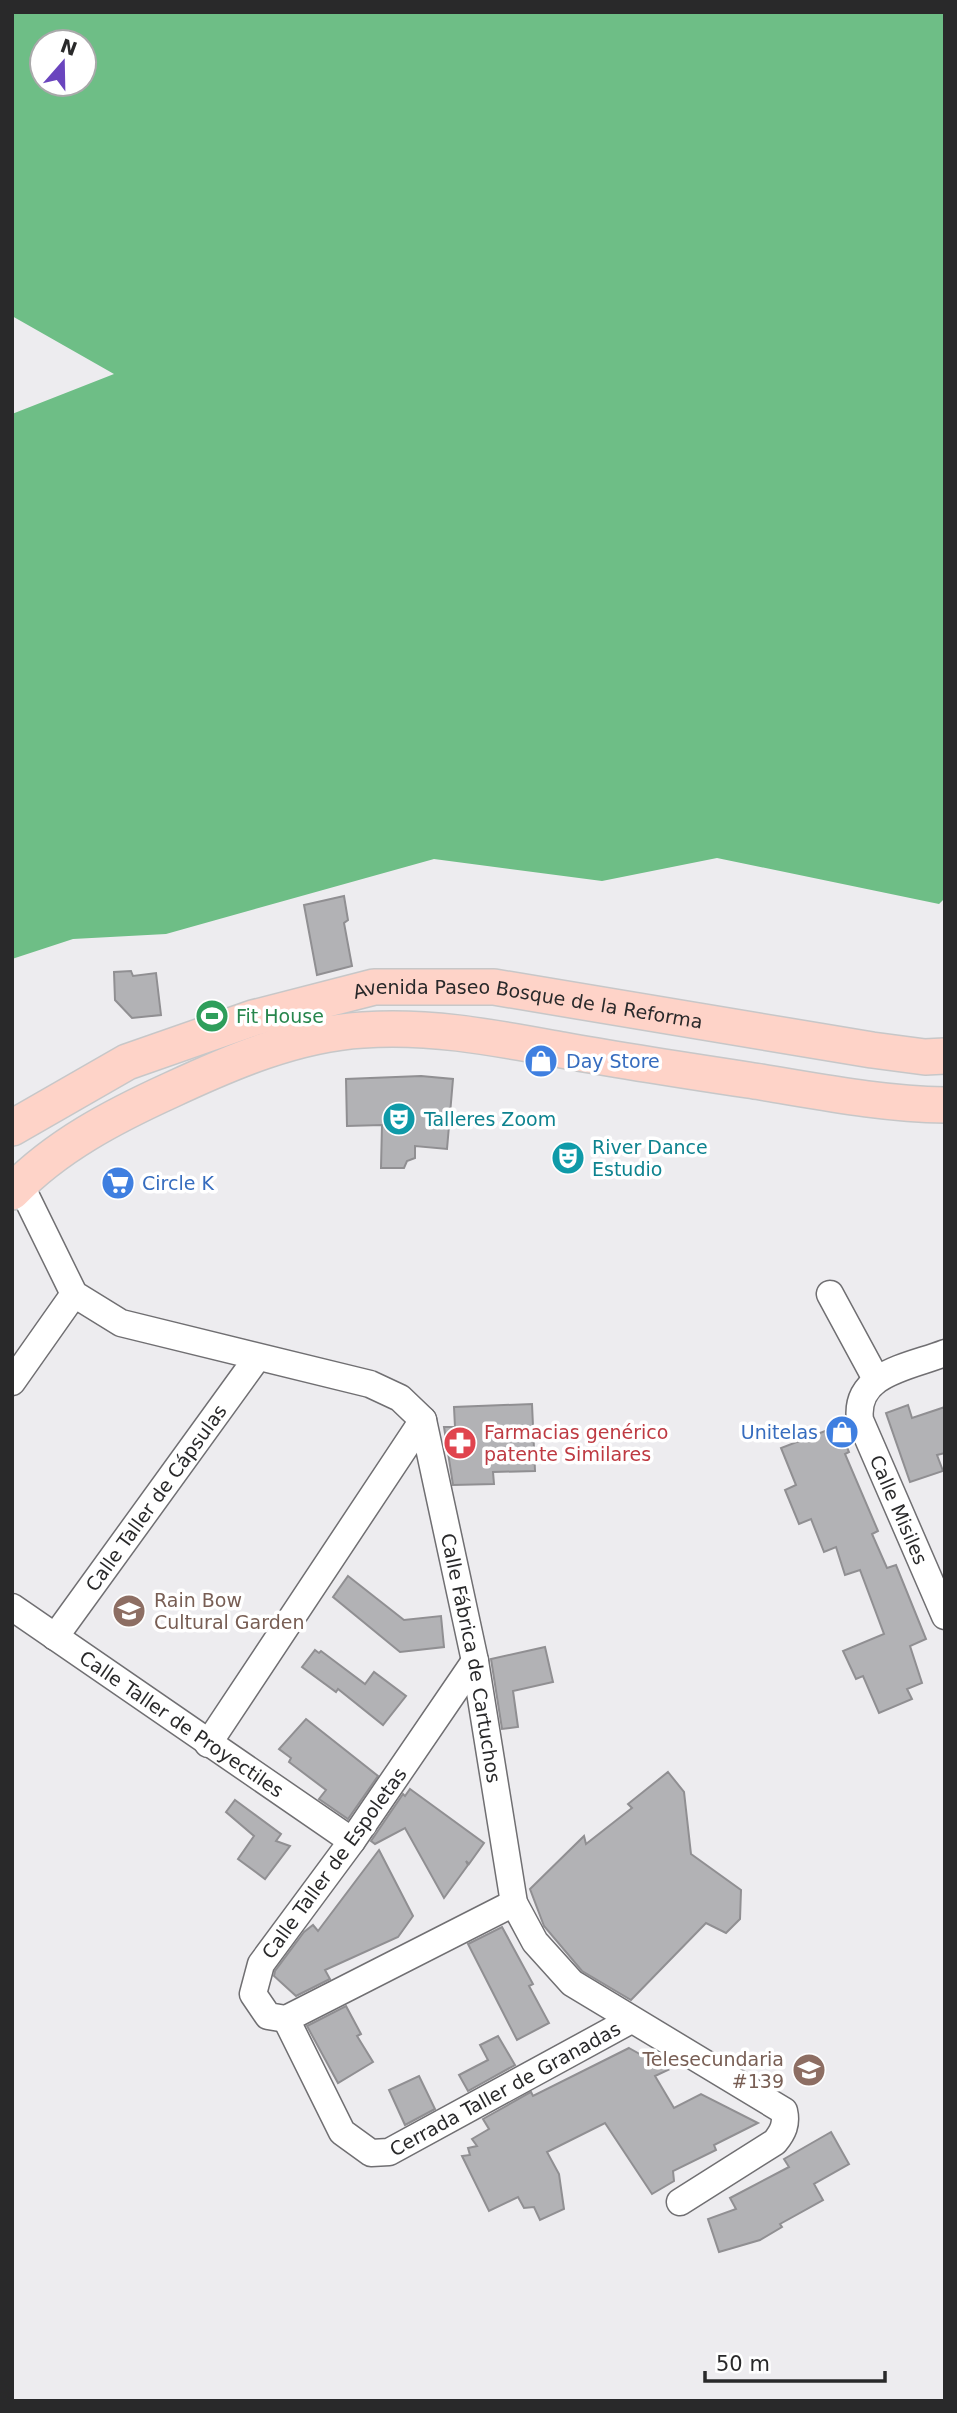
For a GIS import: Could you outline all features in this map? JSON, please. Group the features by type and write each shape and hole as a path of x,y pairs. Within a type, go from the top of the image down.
{"main road":[{"name":"Avenida Paseo Bosque de la Reforma","path":"12,1128 127,1062 253,1018 374,987 514,989 873,1050 925,1057 945,1056"},
{"path":"509,1039 523,1032 532,1019 532,1006 514,989"},
{"path":"561,1050 553,1038 554,1021 560,1012 578,1001"},
{"name":"Avenida Paseo Bosque de la Reforma","path":"16,1188 79,1138 130,1109 226,1065 316,1037 361,1030 411,1029 509,1039 561,1050 875,1101 945,1105"}],"street":[{"path":"16,1188 74,1294 121,1323 370,1384 400,1398 423,1420 208,1744"},
{"path":"12,1382 74,1294"},
{"path":"830,1294 876,1379 945,1353"},
{"name":"Calle Taller de Cápsulas","path":"55,1637 257,1358"},
{"name":"Calle Misiles","path":"876,1379 863,1390 858,1404 860,1420 934,1560 945,1616"},
{"name":"Calle Fábrica de Cartuchos","path":"423,1420 475,1661 514,1903 535,1942 572,1983 784,2111 786,2120 783,2133 775,2143 680,2202"},
{"name":"Calle Taller de Proyectiles","path":"12,1607 352,1841"},
{"name":"Calle Taller de Espoletas","path":"286,2019 268,2015 253,1994 261,1964 352,1841 475,1661"},
{"path":"286,2019 514,1903"},
{"name":"Cerrada Taller de Granadas","path":"286,2019 342,2132 371,2153 389,2152 631,2020"}],"green space":[{"path":"12,12 945,12 945,898 939,904 717,858 602,881 434,859 166,934 73,939 12,959 12,414 114,374 12,316"}],"building":[{"path":"344,896 348,920 344,923 352,966 317,975 304,905"},
{"path":"131,971 133,976 156,973 161,1015 132,1018 115,1000 114,972"},
{"path":"421,1076 453,1079 447,1149 415,1146 415,1158 407,1161 404,1168 381,1168 382,1125 347,1126 346,1079"},
{"path":"532,1404 535,1471 493,1472 494,1484 453,1485 444,1427 455,1427 454,1407"},
{"path":"908,1405 912,1418 945,1407 945,1453 937,1455 943,1471 910,1482 886,1413"},
{"path":"838,1426 849,1452 845,1454 878,1531 872,1534 887,1568 896,1565 926,1639 910,1646 922,1683 907,1689 912,1699 879,1713 863,1676 856,1679 843,1651 884,1634 860,1570 845,1575 836,1547 824,1552 811,1519 799,1524 785,1490 796,1485 781,1448"},
{"path":"348,1576 404,1620 441,1616 444,1647 400,1652 333,1597"},
{"path":"545,1647 553,1682 513,1691 518,1727 502,1729 491,1659"},
{"path":"315,1650 319,1653 321,1651 365,1684 374,1672 406,1696 383,1725 338,1689 336,1692 302,1667"},
{"path":"306,1719 378,1776 348,1819 319,1799 326,1790 289,1762 291,1758 279,1749"},
{"path":"668,1772 684,1792 691,1854 741,1890 740,1919 726,1933 706,1923 631,2000 582,1971 544,1926 530,1889 584,1836 586,1844 632,1808 628,1804"},
{"path":"410,1789 484,1843 469,1864 466,1861 468,1865 444,1898 405,1828 375,1844 371,1841 403,1794 405,1796"},
{"path":"235,1800 281,1834 276,1841 290,1846 265,1879 238,1859 254,1836 226,1812"},
{"path":"379,1850 413,1916 398,1937 325,1970 330,1979 296,1996 274,1976 275,1971 304,1932 313,1925 318,1931"},
{"path":"502,1927 533,1984 529,1986 549,2023 517,2040 468,1944"},
{"path":"346,2006 361,2034 357,2036 373,2062 338,2083 307,2026"},
{"path":"498,2036 515,2065 468,2091 459,2075 488,2060 480,2045"},
{"path":"629,2048 668,2070 655,2076 674,2108 701,2094 758,2123 714,2145 716,2150 673,2171 674,2181 652,2194 605,2123 547,2152 559,2174 564,2209 540,2220 534,2207 524,2208 518,2197 489,2211 462,2156 470,2155 468,2148 477,2146 472,2139 489,2129 483,2119 531,2092 533,2096"},
{"path":"419,2076 435,2109 405,2125 389,2090"},
{"path":"831,2132 849,2164 814,2184 823,2200 780,2224 782,2227 760,2240 719,2252 708,2219 736,2209 730,2198 789,2167 784,2159"}],"place":[{"name":"Fit House","path":"212,1016"},
{"name":"Day Store","path":"541,1061"},
{"name":"Talleres Zoom","path":"399,1119"},
{"name":"River Dance Estudio","path":"568,1158"},
{"name":"Circle K","path":"118,1183"},
{"name":"Unitelas","path":"842,1432"},
{"name":"Farmacias genérico patente Similares","path":"460,1443"},
{"name":"Rain Bow Cultural Garden","path":"129,1611"},
{"name":"Telesecundaria #139","path":"809,2070"}]}
